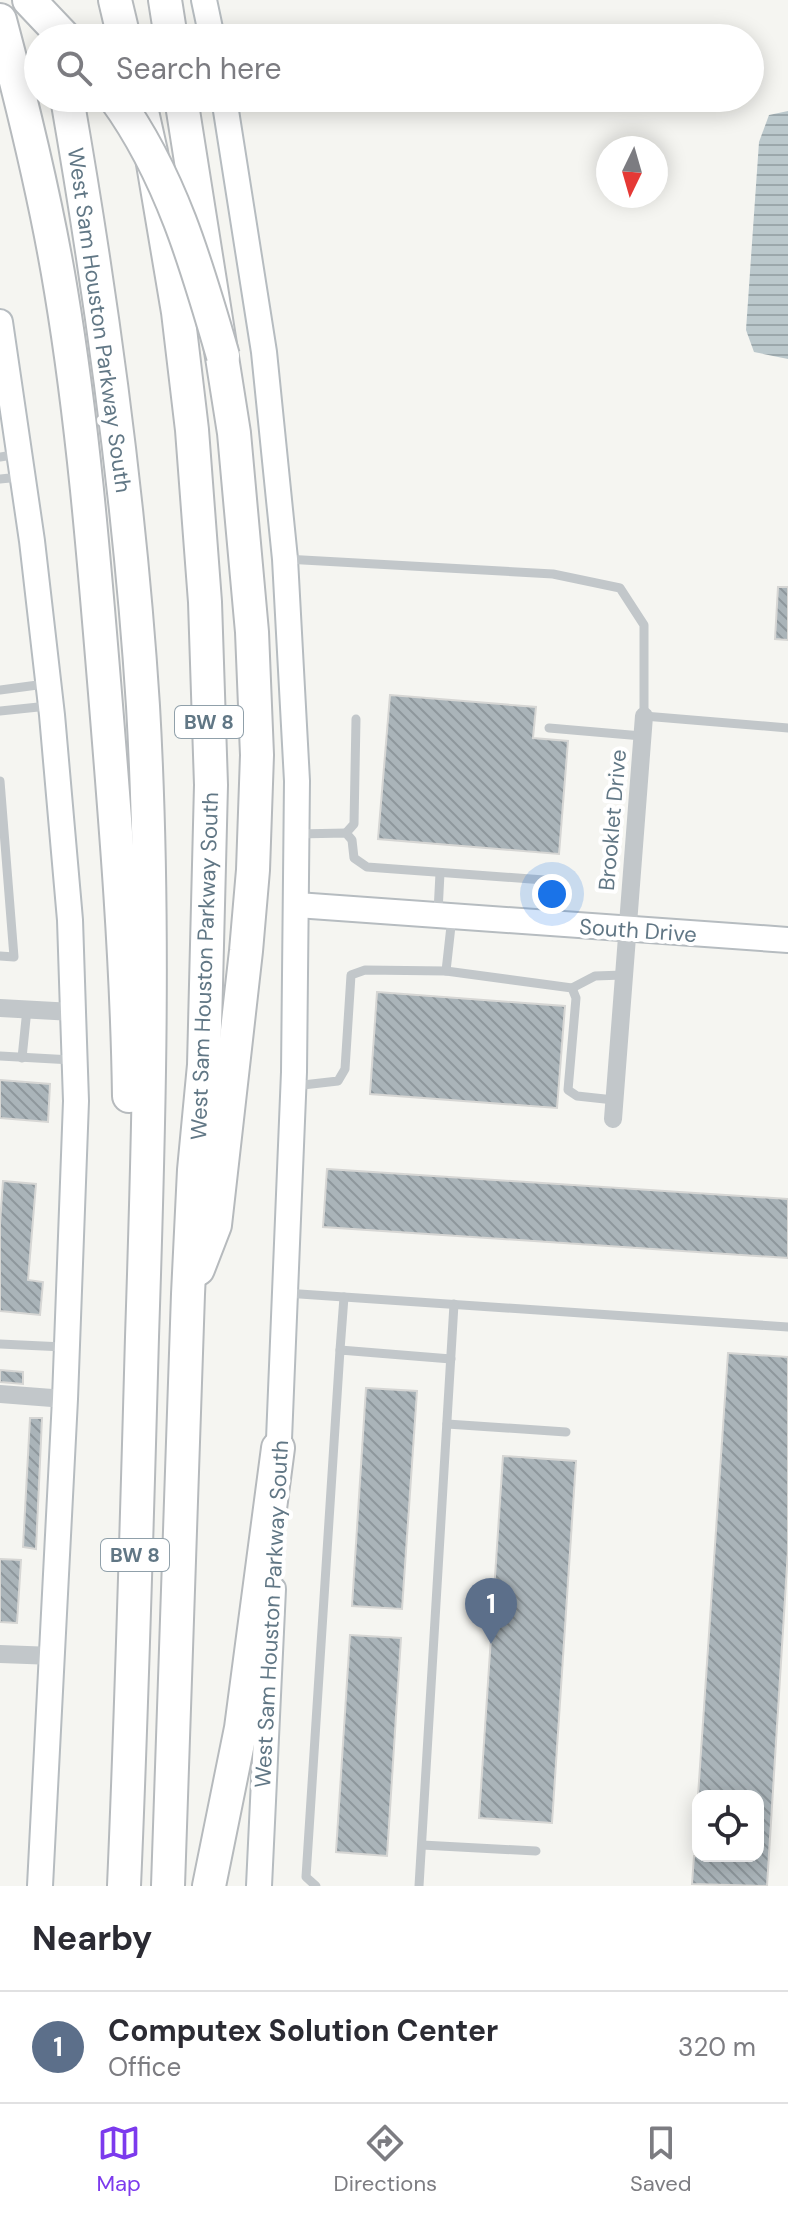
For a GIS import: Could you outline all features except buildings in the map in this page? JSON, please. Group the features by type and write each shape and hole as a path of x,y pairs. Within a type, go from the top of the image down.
{"highway":[{"path":"29,0 52,24"},
{"path":"46,0 52,24"},
{"path":"115,0 121,24"},
{"path":"165,0 169,24"},
{"path":"0,20 28,128 52,241 81,449 103,661 121,911 129,1142 147,1175"},
{"path":"0,108 30,203 52,241"},
{"name":"West Sam Houston Parkway South","path":"69,112 114,406 132,563 143,709 150,912 147,1175 124,1886"},
{"path":"125,112 157,167 186,235 223,356"},
{"name":"West Sam Houston Parkway South","path":"142,112 178,312 192,430 205,602 211,769 211,896 204,1065 194,1170 188,1294 168,1886"},
{"path":"183,112 223,356 239,478 257,755 253,870 246,951 215,1225 188,1294"},
{"path":"209,1886 241,1728 278,1448"}],"main road":[{"path":"204,0 209,24"},
{"name":"West Sam Houston Parkway South","path":"226,112 264,352 285,559 297,781 294,1086 259,1886"},
{"path":"0,322 10,467 50,695 70,920 75,1060 65,1399 40,1886"},
{"name":"South Drive","path":"297,905 788,940"}],"street":[{"name":"Brooklet Drive","path":"613,1119 644,716"},
{"path":"0,1008 73,1012"},
{"path":"0,1394 65,1399"},
{"path":"0,1654 54,1656"}],"lane":[{"path":"285,559 553,574 620,588 644,625 644,716 788,728"},
{"path":"0,690 50,695"},
{"path":"0,711 50,695"},
{"path":"297,834 346,833 354,824 356,719"},
{"path":"549,728 642,736"},
{"path":"0,781 14,957 0,956"},
{"path":"346,833 352,840 354,858 367,867 544,880 547,893 546,924"},
{"path":"440,873 446,971"},
{"path":"294,1086 338,1081 345,1069 351,975 365,970 446,971 572,988 595,976 623,975"},
{"path":"572,988 576,998 568,1090 577,1096 614,1100"},
{"path":"22,1058 27,1009"},
{"path":"0,1056 75,1060"},
{"path":"285,1293 788,1327"},
{"path":"316,1886 306,1877 344,1297"},
{"path":"419,1886 454,1304"},
{"path":"0,1344 66,1347"},
{"path":"340,1350 451,1359"},
{"path":"447,1424 566,1432"},
{"path":"422,1845 536,1851"}],"shaded area":[{"path":"788,111 788,359 754,352 746,330 759,142 769,115"}],"place":[{"name":"Computex Solution Center","path":"491,1644"}]}
